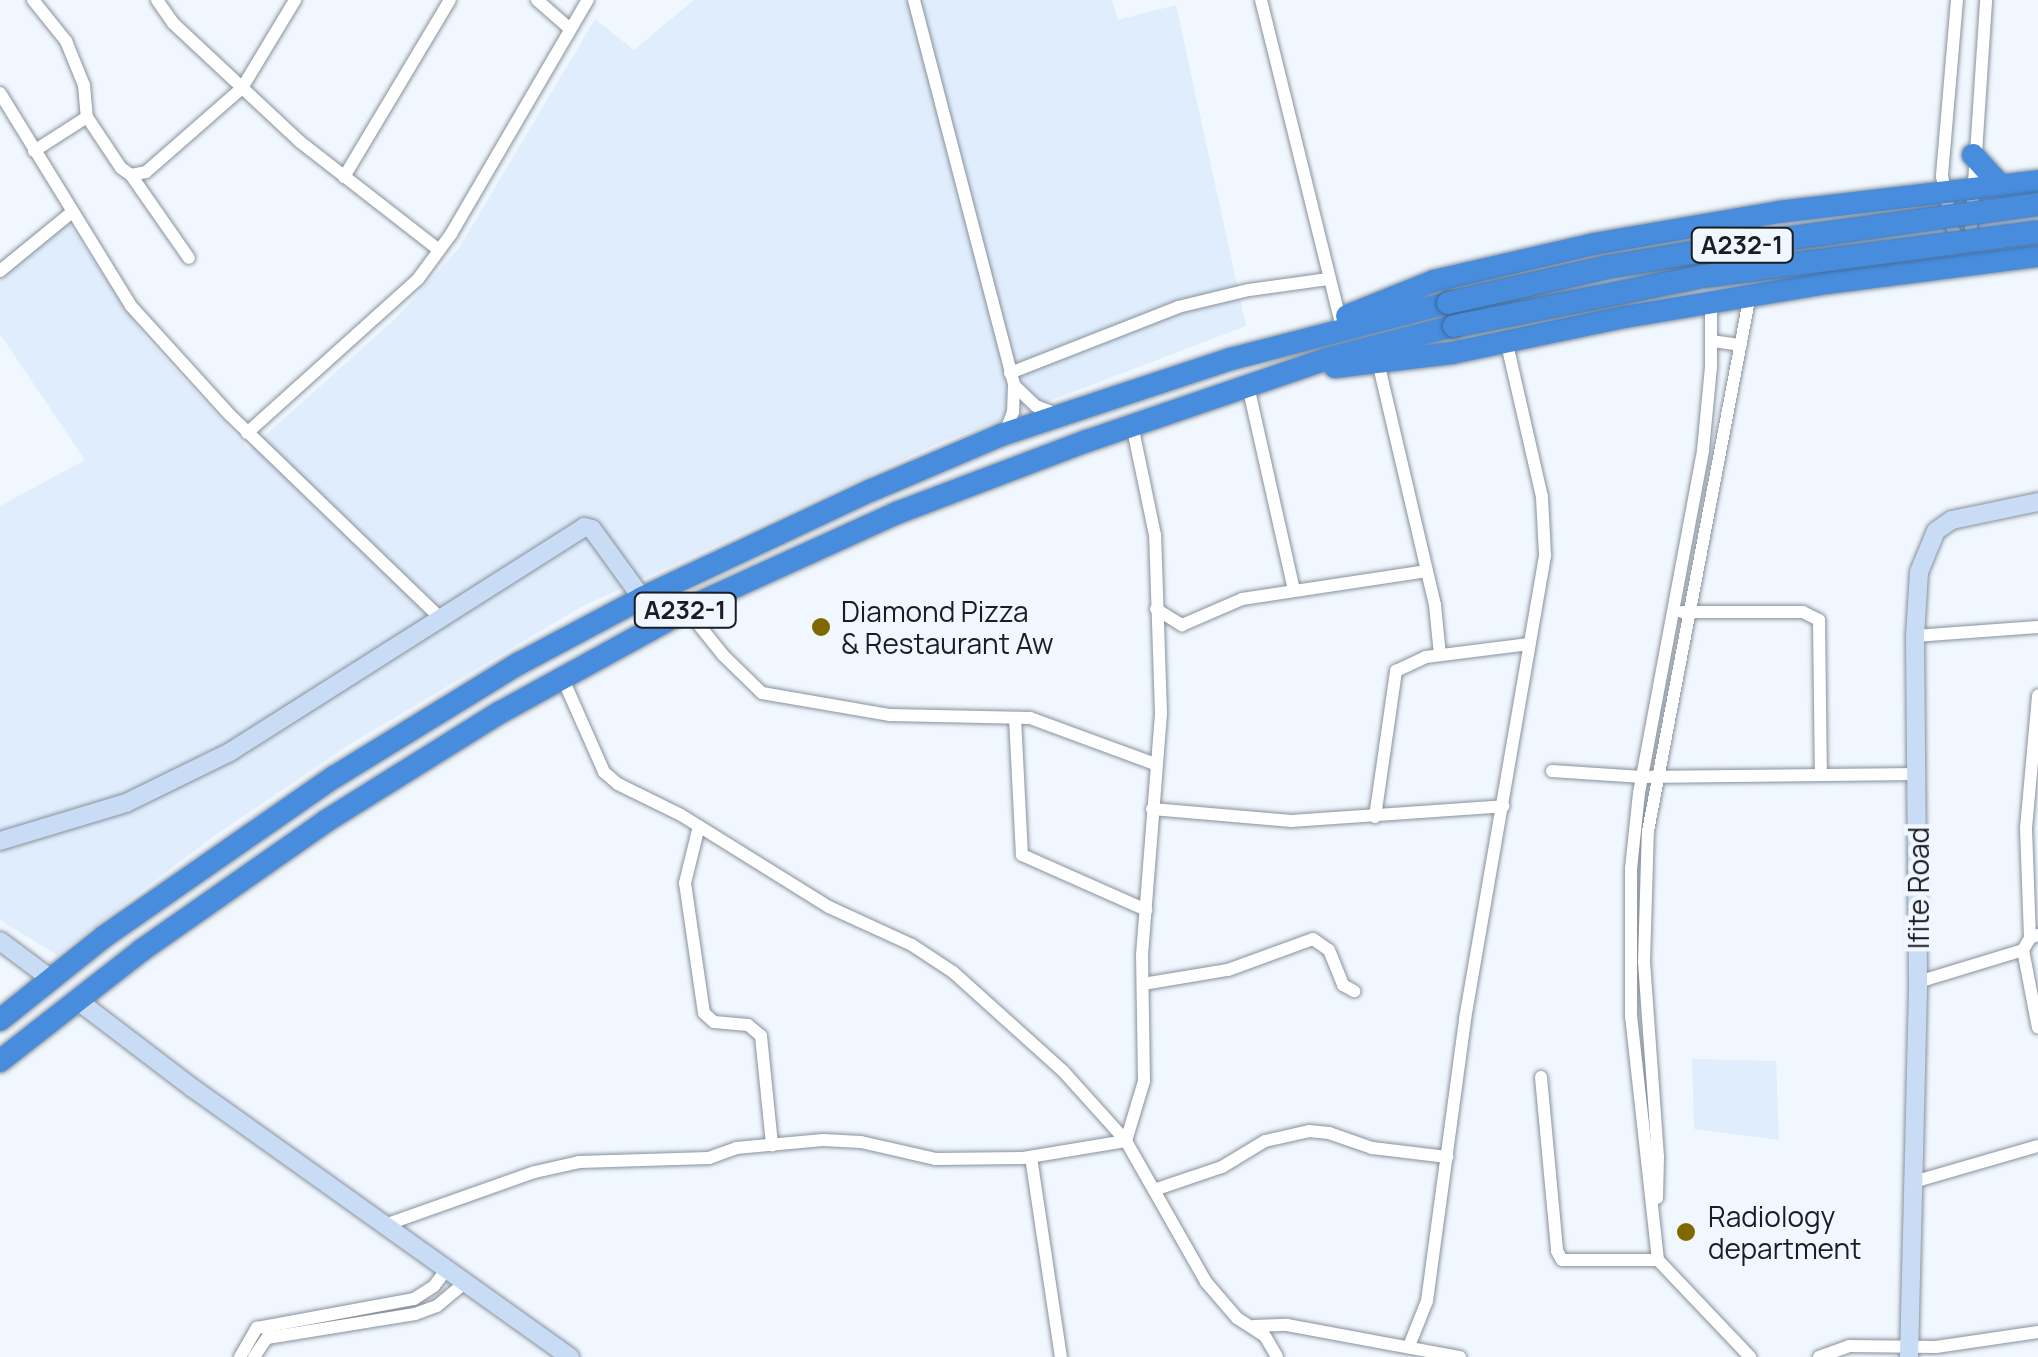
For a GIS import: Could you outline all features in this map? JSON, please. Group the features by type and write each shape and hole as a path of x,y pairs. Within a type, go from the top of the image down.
{"highway":[{"path":"1974,154 2001,186"},
{"path":"1285,343 1434,281 1594,244 1780,212 2038,181"},
{"name":"A232-1","path":"0,1020 211,860 334,777 518,664 642,598 872,490 1005,434 1285,343 1448,303 1702,252 2038,204"},
{"name":"A232-1","path":"0,1060 234,882 562,677 687,610 897,513 1132,425 1392,340 1704,276 2038,232"},
{"path":"1292,371 1378,362 1711,301 2038,256"}],"street":[{"path":"33,0 66,40 84,85 87,118 189,258"},
{"path":"158,0 173,23 242,88 344,177 439,250"},
{"path":"131,174 146,172 242,88 295,0"},
{"path":"344,177 450,0"},
{"path":"537,0 569,28"},
{"path":"247,433 418,278 439,250 588,0"},
{"path":"914,0 1012,379 1013,412 1005,434"},
{"path":"1261,0 1340,319"},
{"path":"1958,0 1943,193 1952,227 1970,265"},
{"path":"1970,265 1970,190 1986,0"},
{"path":"0,93 130,306 247,433 442,620"},
{"path":"0,124 12,116"},
{"path":"34,151 87,118"},
{"path":"0,271 72,212"},
{"path":"1012,379 1178,307 1249,290 1328,279"},
{"path":"1750,295 1631,869 1630,1017 1644,1162 1656,1210 1658,1260 1750,1357"},
{"path":"1682,612 1710,382 1711,301"},
{"path":"1404,1350 1426,1301 1465,1019 1547,534 1506,340"},
{"path":"1712,340 1741,345"},
{"path":"1378,362 1426,572 1440,655"},
{"path":"1012,379 1036,406 1060,414"},
{"path":"1710,382 1734,385"},
{"path":"1248,386 1294,590"},
{"path":"1126,1141 1144,1082 1146,910 1160,713 1155,535 1132,425"},
{"name":"Ifite Road","path":"1909,1352 1918,982 1919,572 1936,532 1952,520 2038,502"},
{"path":"0,841 84,818 178,779 295,714 584,527 592,529 642,598"},
{"path":"1156,609 1182,624 1242,599 1426,572"},
{"path":"687,610 723,656 762,692 890,715 1015,718 1054,724 1155,764"},
{"path":"1682,612 1803,612 1820,620 1821,773"},
{"path":"1916,636 2038,626"},
{"path":"1375,817 1396,670 1406,663 1440,655 1529,644"},
{"path":"562,677 604,772 830,907 912,944 953,972 1064,1071 1126,1141 1206,1282 1237,1318 1254,1326 1287,1325 1404,1350 1460,1357"},
{"path":"2038,696 2026,863 2038,1028"},
{"path":"1015,718 1022,854 1146,910"},
{"path":"1552,771 1649,776 1918,774"},
{"path":"1152,810 1274,820 1375,817 1466,806 1502,806"},
{"path":"699,826 685,883 704,1013 714,1022 748,1025 761,1036 772,1144"},
{"path":"1143,984 1228,970 1313,939 1329,950 1343,985 1354,991"},
{"path":"0,941 51,979"},
{"path":"1918,982 2031,941"},
{"path":"78,1000 570,1357"},
{"path":"1541,1078 1557,1251 1562,1260 1658,1260"},
{"path":"1154,1190 1222,1167 1265,1140 1308,1131 1329,1133 1372,1148 1447,1157"},
{"path":"385,1225 425,1208 564,1165 709,1158 736,1148 822,1140 861,1142 936,1158 1031,1157 1126,1141"},
{"path":"1912,1182 2038,1146"},
{"path":"1031,1157 1061,1357"},
{"path":"240,1357 257,1328 414,1299 434,1286 447,1269"},
{"path":"254,1357 267,1338 415,1314 438,1306 466,1282"},
{"path":"1254,1326 1277,1357"},
{"path":"1819,1357 1848,1346 1909,1352 2038,1332"}],"shaded area":[{"path":"694,0 1112,0 1118,20 1176,5 1246,326 939,443 581,607 347,746 211,838 57,955 0,920 0,506 85,460 0,334 0,261 61,212 144,336 249,450 397,317 459,248 595,19 634,50"},
{"path":"1692,1059 1776,1061 1779,1140 1694,1129"}],"place":[{"name":"Diamond Pizza & Restaurant Aw","path":"821,627"},
{"name":"Radiology department","path":"1686,1232"}]}
